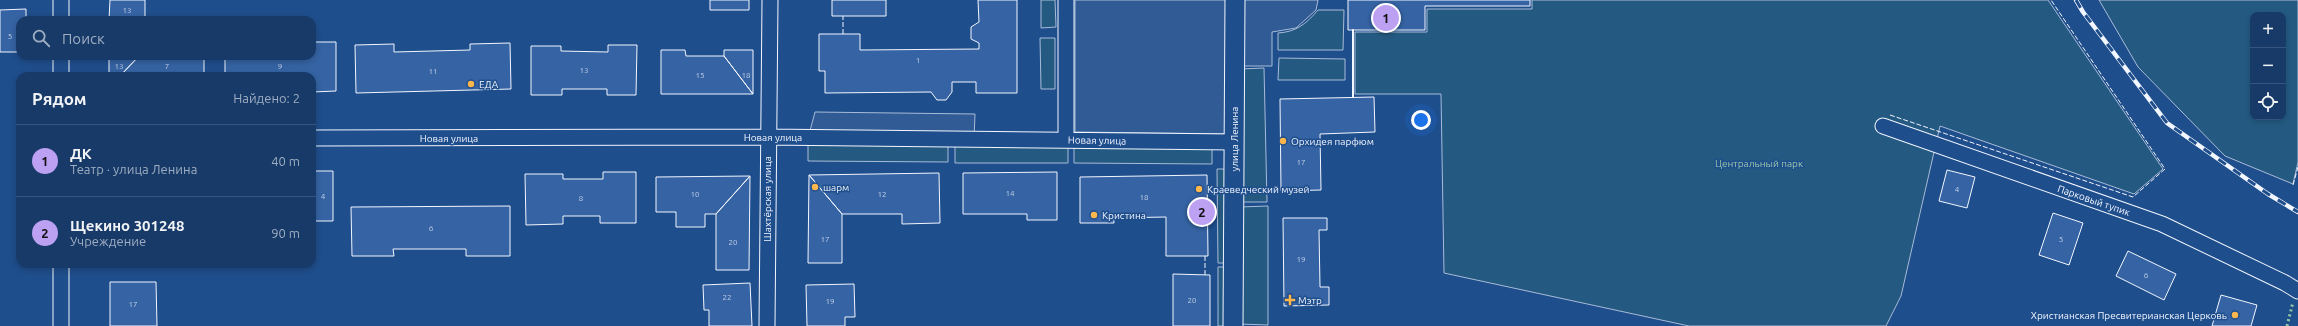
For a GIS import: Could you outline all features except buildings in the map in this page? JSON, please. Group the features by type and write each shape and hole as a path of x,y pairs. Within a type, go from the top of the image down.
{"street":[{"path":"61,0 61,16"},
{"name":"Шахтёрская улица","path":"768,326 767,137 770,0"},
{"path":"1066,0 1066,140"},
{"name":"улица Ленина","path":"1233,326 1235,0"},
{"path":"61,60 61,72"},
{"name":"Парковый тупик","path":"1883,126 2162,224 2286,283 2298,291"},
{"name":"Новая улица","path":"316,138 767,137 1234,142"},
{"path":"61,268 61,326"}],"green space":[{"path":"1041,0 1055,0 1056,27 1041,28"},
{"name":"Центральный парк","path":"1532,0 2048,0 2163,169 2134,194 1940,126 1901,296 1886,326 1689,326 1444,273 1441,94 1355,94 1355,32 1427,32 1427,9 1532,9"},
{"path":"2099,0 2298,0 2298,162 2293,184 2225,156 2138,67"},
{"path":"1318,10 1344,10 1343,50 1278,50 1278,33 1295,29 1309,19"},
{"path":"1040,38 1055,38 1055,89 1041,89"},
{"path":"1279,58 1345,59 1345,80 1278,80"},
{"path":"1264,68 1267,202 1239,202 1239,69"},
{"path":"808,142 948,144 948,162 808,161"},
{"path":"955,143 1068,144 1068,163 955,163"},
{"path":"1074,144 1212,144 1212,164 1074,163"},
{"path":"1217,169 1231,169 1231,263 1218,263"},
{"path":"1268,206 1268,325 1238,324 1239,207"},
{"path":"1218,267 1230,267 1226,326 1218,326"}],"shaded area":[{"path":"1075,0 1318,0 1316,10 1296,28 1272,32 1272,66 1236,66 1236,134 1075,132"},
{"path":"815,112 975,114 974,139 808,138"}],"railway":[{"path":"2076,0 2083,12 2167,123 2268,194 2298,212"}],"hedge":[{"path":"2287,326 2293,302"}],"fence":[{"path":"1890,115 2133,197 2165,169 2051,0"},
{"path":"843,16 843,34"},
{"path":"2293,185 2298,167"},
{"path":"1205,256 1205,275"}],"wall":[{"path":"1353,30 1353,97"}],"place":[{"name":"ДК","path":"1386,18"},
{"name":"ЕДА","path":"471,84"},
{"name":"Орхидея парфюм","path":"1283,141"},
{"name":"шарм","path":"815,187"},
{"name":"Краеведческий музей","path":"1199,189"},
{"name":"Щекино 301248","path":"1202,212"},
{"name":"Кристина","path":"1094,215"},
{"name":"Мэтр","path":"1290,300"},
{"name":"Христианская Пресвитерианская Церковь","path":"2235,315"}]}
